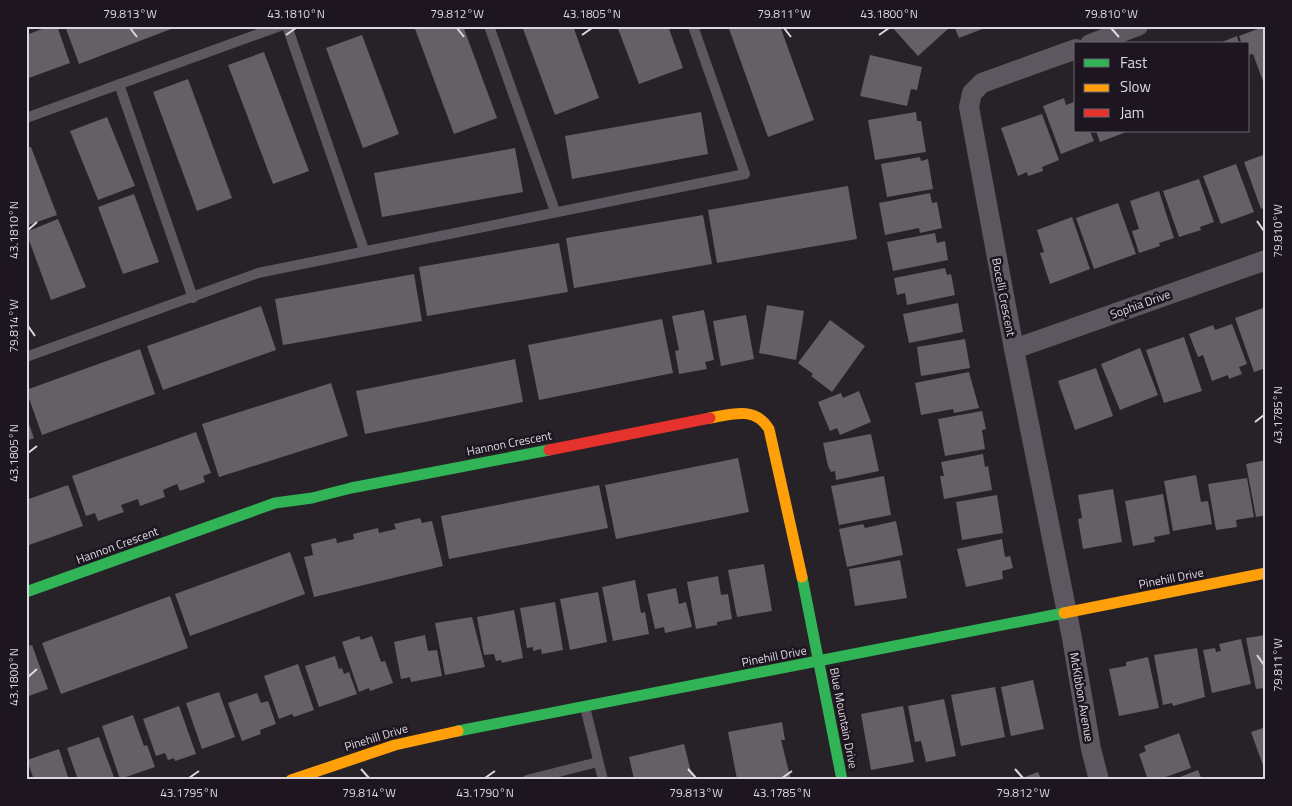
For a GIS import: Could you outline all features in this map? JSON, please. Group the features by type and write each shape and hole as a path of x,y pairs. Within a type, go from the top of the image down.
{"street":[{"path":"1095,42 1138,26"},
{"name":"Bocelli Crescent","path":"1066,613 1014,349 969,103 972,93 982,83 1074,50"},
{"name":"Sophia Drive","path":"1014,349 1266,260"},
{"name":"Hannon Crescent","path":"26,592 275,503 312,498 351,488 749,412 765,422 771,435 819,661"},
{"name":"Pinehill Drive","path":"291,780 394,745 1266,573"},
{"name":"McKibbon Avenue","path":"1066,613 1091,749 1099,780"},
{"name":"Blue Mountain Drive","path":"819,661 842,780"}],"lane":[{"path":"26,118 280,26"},
{"path":"287,26 364,250"},
{"path":"489,26 555,211"},
{"path":"27,354 193,298 258,273 555,211 745,174 693,26"},
{"path":"120,84 193,298"},
{"path":"585,706 602,780"},
{"path":"527,780 598,762"}],"building":[{"path":"50,26 57,26 70,63 26,79 26,35"},
{"path":"65,26 179,26 79,64"},
{"path":"414,26 463,26 497,118 454,134"},
{"path":"522,26 573,26 599,98 555,115"},
{"path":"617,26 668,26 683,68 639,84"},
{"path":"728,26 780,26 814,120 768,137"},
{"path":"891,26 948,26 949,28 918,56"},
{"path":"954,26 990,26 959,38"},
{"path":"1266,26 1266,84 1264,84 1253,54 1250,55 1250,42 1241,42 1239,36"},
{"path":"362,35 399,134 363,148 326,48"},
{"path":"1237,36 1238,42 1222,42"},
{"path":"264,52 309,171 273,184 228,65"},
{"path":"870,55 922,67 917,90 911,89 907,106 860,96"},
{"path":"188,79 232,198 197,211 153,92"},
{"path":"1064,98 1066,105 1074,102 1074,132 1090,132 1094,141 1061,154 1043,106"},
{"path":"701,112 708,154 572,179 565,136"},
{"path":"916,112 917,121 921,121 926,152 875,160 868,120"},
{"path":"1042,114 1059,160 1042,167 1043,171 1028,176 1027,172 1018,176 1001,128"},
{"path":"107,117 135,186 98,200 70,131"},
{"path":"1096,132 1126,132 1100,142"},
{"path":"31,147 57,215 26,226 26,148"},
{"path":"515,148 523,192 382,217 374,173"},
{"path":"1266,154 1266,207 1261,209 1244,162"},
{"path":"920,157 921,161 928,159 933,189 887,197 881,164"},
{"path":"1236,164 1254,212 1221,224 1203,176"},
{"path":"1199,179 1214,222 1200,227 1201,230 1179,237 1163,191"},
{"path":"848,186 857,239 717,263 708,210"},
{"path":"1159,191 1174,238 1159,243 1160,246 1139,253 1132,231 1139,229 1130,201"},
{"path":"930,193 932,203 937,202 942,228 920,233 919,228 885,235 879,203"},
{"path":"134,194 159,262 123,274 98,207"},
{"path":"1118,203 1136,254 1094,269 1076,218"},
{"path":"703,215 712,264 574,288 566,238"},
{"path":"1072,217 1090,269 1050,284 1040,253 1044,252 1037,230"},
{"path":"58,219 86,287 51,300 26,232"},
{"path":"935,233 937,243 945,241 948,260 893,271 887,242"},
{"path":"559,243 568,292 427,316 419,267"},
{"path":"945,268 947,275 951,274 955,295 907,305 905,293 897,295 894,278"},
{"path":"414,274 422,321 283,345 275,299"},
{"path":"958,303 963,332 909,343 903,314"},
{"path":"767,305 804,311 796,360 759,353"},
{"path":"261,306 276,350 163,390 147,346"},
{"path":"1266,307 1266,368 1254,372 1235,318"},
{"path":"704,310 714,360 705,362 707,369 679,374 675,351 679,350 672,316"},
{"path":"746,315 754,359 721,366 713,321"},
{"path":"662,319 673,373 539,400 528,345"},
{"path":"830,320 865,346 832,392 798,363"},
{"path":"1232,324 1247,364 1239,367 1242,374 1229,379 1228,375 1212,381 1203,355 1198,357 1189,334 1213,325 1215,330"},
{"path":"1184,337 1202,391 1164,403 1146,350"},
{"path":"965,339 970,368 921,376 917,347"},
{"path":"1140,348 1158,395 1120,410 1101,364"},
{"path":"140,349 155,394 42,435 26,390"},
{"path":"515,359 523,402 365,434 356,391"},
{"path":"1096,368 1113,416 1075,430 1058,381"},
{"path":"969,372 979,408 954,413 953,409 921,415 915,383"},
{"path":"331,383 348,436 219,477 202,424"},
{"path":"859,391 871,422 840,435 837,428 830,431 818,402 841,393 843,398"},
{"path":"982,411 986,429 982,430 985,449 945,456 938,419"},
{"path":"26,416 34,438 26,441"},
{"path":"196,432 211,473 203,476 205,482 180,491 177,484 163,490 165,497 140,506 138,499 121,505 124,512 98,521 95,513 86,516 72,476"},
{"path":"871,434 879,471 836,480 835,471 831,472 828,466 823,443"},
{"path":"983,454 985,467 988,466 992,490 944,499 940,476 944,476 941,462"},
{"path":"738,458 749,512 616,539 605,485"},
{"path":"1266,460 1266,515 1256,517 1246,464"},
{"path":"1196,475 1201,502 1208,501 1212,524 1173,531 1164,481"},
{"path":"884,476 891,515 839,525 831,486"},
{"path":"1247,478 1254,517 1236,520 1237,527 1216,530 1208,484"},
{"path":"68,485 83,526 26,546 26,500"},
{"path":"599,485 608,528 449,559 441,516"},
{"path":"1113,489 1122,542 1083,549 1078,519 1082,518 1078,495"},
{"path":"1163,494 1170,534 1154,537 1155,542 1133,546 1125,501"},
{"path":"997,495 1003,533 962,540 956,502"},
{"path":"420,518 422,523 432,521 443,566 314,597 304,557 313,555 311,544 336,538 337,543 354,539 353,534 378,528 379,533 396,529 394,524"},
{"path":"896,521 903,555 847,567 839,529 863,524 865,528"},
{"path":"1002,539 1005,557 1010,556 1013,568 1002,571 1003,579 966,587 957,549"},
{"path":"290,552 305,594 190,636 175,594"},
{"path":"900,560 907,598 855,606 849,569"},
{"path":"764,564 772,611 737,617 728,570"},
{"path":"718,576 721,595 728,594 732,619 717,622 717,625 696,629 687,582"},
{"path":"635,580 641,613 645,612 649,634 613,641 602,587"},
{"path":"676,588 679,604 686,602 692,627 665,633 664,627 655,629 647,594"},
{"path":"598,592 607,642 570,650 560,599"},
{"path":"170,596 188,648 61,694 42,643"},
{"path":"555,602 563,650 542,654 541,649 533,651 533,647 527,648 520,608"},
{"path":"514,610 523,658 502,663 501,660 496,661 494,654 484,655 477,617"},
{"path":"472,617 485,667 445,675 435,623"},
{"path":"425,635 428,651 437,650 442,676 411,682 410,677 401,679 394,642"},
{"path":"1266,635 1266,688 1256,689 1246,638"},
{"path":"359,636 361,640 372,636 381,662 385,661 393,683 370,691 369,688 359,692 342,642"},
{"path":"1241,639 1251,684 1212,693 1203,650 1215,648 1216,652 1221,651 1219,644"},
{"path":"32,645 48,689 26,697 26,647"},
{"path":"1197,648 1205,697 1173,706 1172,703 1163,705 1154,655"},
{"path":"335,656 339,669 342,668 344,674 349,672 357,694 319,707 305,666"},
{"path":"1148,657 1159,708 1119,716 1109,669 1126,666 1126,662"},
{"path":"298,664 314,710 294,717 292,714 279,719 264,676"},
{"path":"1033,680 1044,729 1011,736 1001,687"},
{"path":"995,687 1005,737 961,746 951,695"},
{"path":"219,692 235,737 202,749 186,703"},
{"path":"257,693 261,703 268,701 276,724 260,730 261,734 242,741 228,703"},
{"path":"944,699 956,756 926,762 921,741 915,742 908,706"},
{"path":"179,706 196,754 175,761 174,758 168,760 165,753 156,756 143,719"},
{"path":"903,706 914,762 871,770 861,714"},
{"path":"133,715 144,746 147,745 155,767 120,779 102,726"},
{"path":"782,722 785,740 781,740 791,780 737,779 728,732"},
{"path":"1266,727 1266,771 1265,771 1251,732"},
{"path":"1179,733 1191,768 1157,780 1148,780 1139,754 1146,751 1144,746"},
{"path":"99,737 115,780 78,780 67,748"},
{"path":"684,744 693,780 634,779 629,757"},
{"path":"59,749 69,780 34,780 27,760"},
{"path":"1198,770 1202,780 1172,780"},
{"path":"1038,772 1041,779 1047,777 1048,780 1017,780"}],"traffic: fast":[{"path":"26,592 275,503 312,498 351,488 549,450"},
{"path":"802,577 842,780"},
{"path":"458,731 1064,613"}],"traffic: slow":[{"path":"710,418 742,413 750,414 757,417 769,429 802,577"},
{"path":"1064,613 1266,573"},
{"path":"291,780 395,745 458,731"}],"traffic: jam":[{"path":"549,450 710,418"}]}
